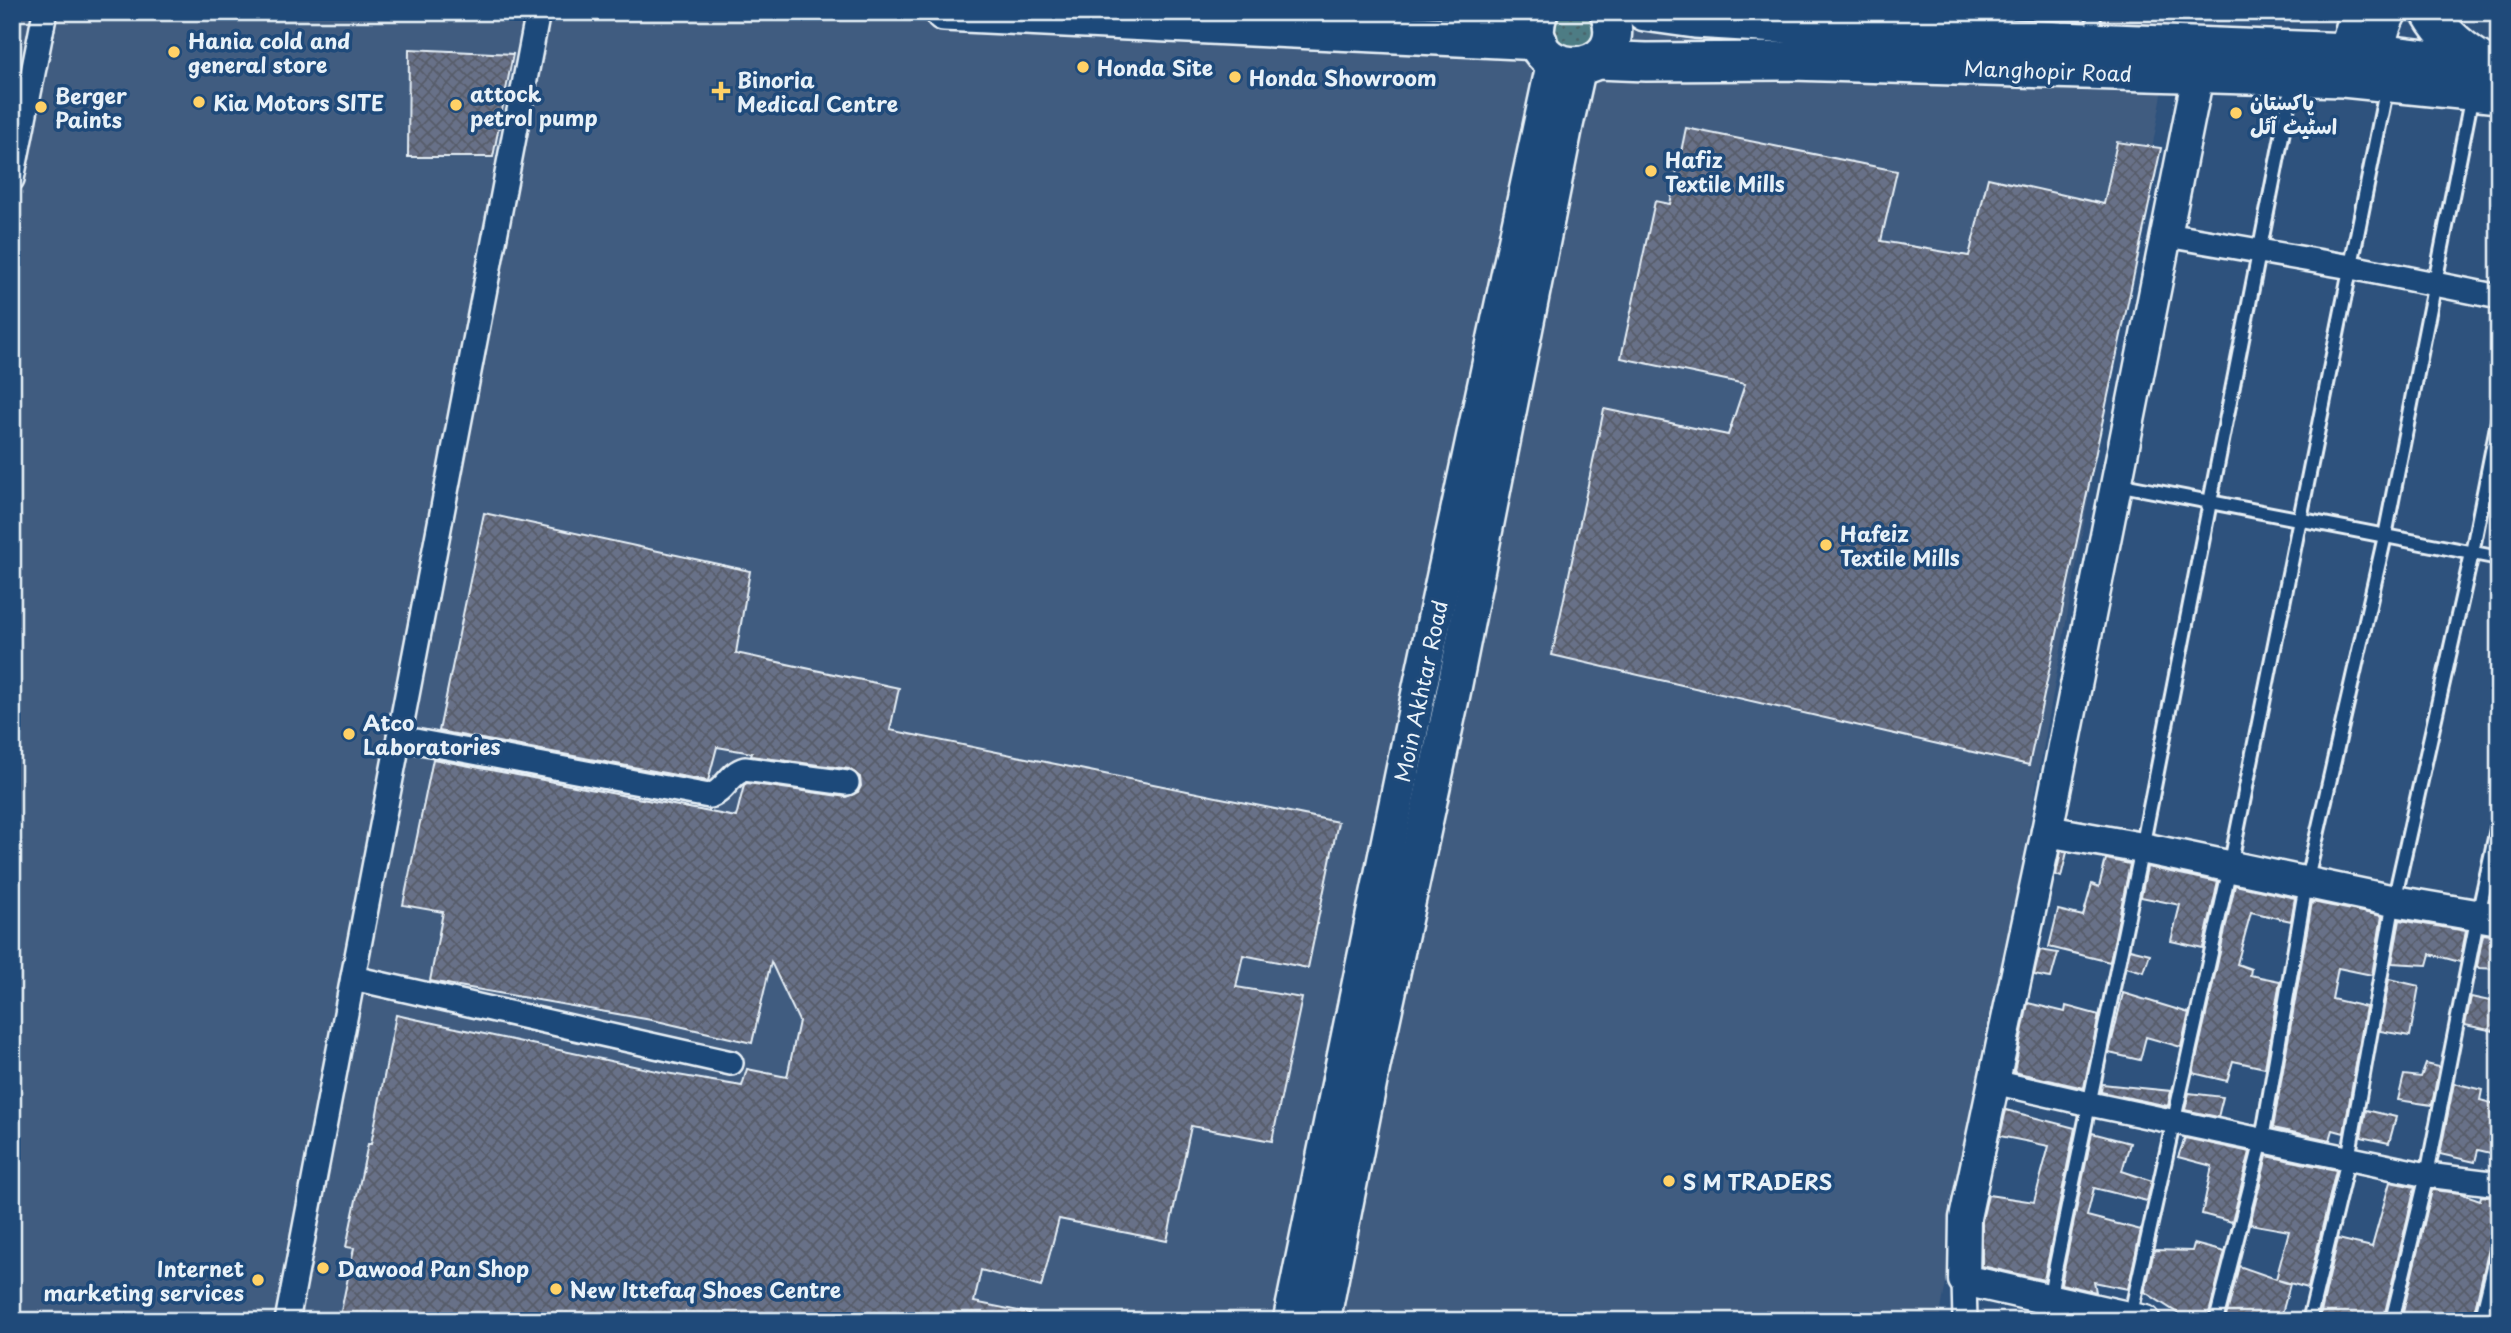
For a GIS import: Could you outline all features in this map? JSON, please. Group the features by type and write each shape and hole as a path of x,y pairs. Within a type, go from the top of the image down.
{"main road":[{"name":"Manghopir Road","path":"944,12 1561,48 1675,62 1792,61 2094,48 2199,75 2294,76 2366,69"},
{"path":"1561,48 1609,45 1612,35 1609,12"},
{"name":"Manghopir Road","path":"1645,12 1680,18 2490,80"},
{"path":"2357,12 2366,69"},
{"path":"2366,69 2390,12"},
{"path":"2430,12 2448,37 2467,53 2490,80"},
{"path":"1675,62 1664,52 1661,38 1668,25 1680,18"},
{"name":"Moin Akhtar Road","path":"1290,1321 1539,122 1561,48"},
{"name":"Moin Akhtar Road","path":"1323,1321 1373,1066 1453,694 1563,138 1561,48"},
{"path":"1420,687 1453,694"}],"street":[{"path":"12,179 45,12"},
{"path":"287,1321 538,12"},
{"path":"1965,1321 1965,1218 2047,831 2199,75"},
{"path":"2167,235 2351,267 2499,297"},
{"path":"399,738 709,796 718,794 737,771 745,769 847,783"},
{"path":"2047,831 2142,848 2306,884 2488,917"},
{"path":"353,978 731,1063"},
{"path":"1994,1082 2427,1175 2499,1184"},
{"path":"1964,1280 2138,1319"}],"lane":[{"path":"2138,1319 2175,1122 2230,867 2351,267 2366,69"},
{"path":"2049,1299 2142,848 2294,76"},
{"path":"2216,1321 2262,1140 2306,884 2385,536 2435,284 2490,80"},
{"path":"2309,1321 2348,1159 2394,901 2472,553 2499,416"},
{"path":"2117,484 2499,558"},
{"path":"2392,1321 2488,917 2499,820"},
{"path":"2481,1321 2499,1246"}],"shaded area":[{"path":"12,12 2177,12 1939,1321 12,1321"}],"green space":[{"path":"1554,12 1598,12 1598,47 1560,53 1549,22"}],"building":[{"name":"attock petrol pump","path":"409,49 513,54 493,157 408,157"},
{"name":"Hafeiz Textile Mills","path":"1686,128 1897,171 1881,241 1969,256 1988,178 2104,204 2117,142 2161,148 2029,765 1552,655 1604,409 1728,435 1745,384 1621,358 1655,201 1670,204"},
{"path":"484,513 750,571 736,653 899,688 890,730 1338,822 1308,968 1243,955 1236,987 1302,998 1272,1141 1191,1126 1167,1241 1059,1219 1041,1287 981,1270 974,1302 1029,1313 1028,1321 339,1321 354,1248 346,1247 368,1144 371,1144 396,1015 666,1073 742,1086 747,1069 787,1077 799,1021 771,962 752,1043 657,1021 430,981 443,912 403,905 433,759 736,817 744,785 747,783 846,797 858,792 861,786 860,777 849,769 751,756 752,753 717,747 708,781 439,731"},
{"path":"2061,851 2067,852 2061,877 2056,875"},
{"path":"2106,859 2130,864 2110,962 2049,947 2058,910 2083,916 2092,884 2099,887"},
{"path":"2147,867 2218,882 2203,948 2171,941 2180,905 2141,897"},
{"path":"2235,885 2295,898 2291,921 2251,912 2237,964 2251,969 2250,975 2280,981 2265,1068 2233,1061 2227,1081 2193,1073"},
{"path":"2312,902 2382,916 2372,975 2338,968 2332,999 2366,1007 2344,1133 2333,1130 2330,1140 2273,1128"},
{"path":"2400,920 2466,931 2460,962 2430,954 2427,965 2392,963"},
{"path":"2483,934 2499,936 2499,969 2477,966"},
{"path":"2130,949 2150,954 2144,972 2126,967"},
{"path":"2040,950 2058,953 2051,978 2034,975"},
{"path":"2389,979 2419,986 2410,1036 2380,1031"},
{"path":"2123,993 2189,1013 2181,1047 2146,1037 2140,1060 2109,1053"},
{"path":"2471,997 2499,1003 2499,1032 2465,1025"},
{"path":"2028,1003 2065,1012 2066,1006 2099,1015 2084,1088 2014,1072"},
{"path":"2426,1064 2439,1067 2432,1105 2398,1100 2404,1075 2421,1077"},
{"path":"2454,1083 2482,1090 2480,1100 2499,1105 2499,1155 2478,1150 2475,1162 2440,1154"},
{"path":"2102,1084 2171,1091 2168,1106 2101,1092"},
{"path":"2189,1093 2223,1097 2218,1117 2185,1110"},
{"path":"2006,1110 2075,1128 2044,1280 1982,1266 1982,1220 1988,1195 2034,1202 2049,1146 2000,1136"},
{"path":"2366,1110 2396,1117 2389,1143 2361,1137"},
{"path":"2092,1133 2130,1143 2122,1171 2152,1181 2147,1201 2094,1188 2087,1216 2141,1230 2128,1289 2094,1282 2096,1292 2061,1284"},
{"path":"2185,1138 2250,1152 2232,1222 2202,1214 2212,1166 2178,1157"},
{"path":"2267,1156 2336,1170 2308,1288 2278,1280 2290,1284 2280,1321 2225,1321 2239,1266 2276,1279 2289,1231 2250,1224"},
{"path":"2390,1182 2415,1187 2383,1321 2354,1315 2352,1321 2319,1321 2338,1239 2372,1247"},
{"path":"2432,1190 2460,1193 2480,1200 2481,1196 2499,1198 2499,1237 2490,1244 2472,1321 2401,1321"},
{"path":"2194,1244 2225,1252 2207,1321 2179,1314 2145,1292 2154,1250 2192,1251"}],"place":[{"name":"Hania cold and general store","path":"174,52"},
{"name":"Honda Site","path":"1083,67"},
{"name":"Honda Showroom","path":"1235,77"},
{"name":"Binoria Medical Centre","path":"721,91"},
{"name":"Kia Motors SITE","path":"199,102"},
{"name":"attock petrol pump","path":"456,105"},
{"name":"Berger Paints","path":"41,107"},
{"name":"پاکستان اسٹیٹ آئل","path":"2236,113"},
{"name":"Hafiz Textile Mills","path":"1651,171"},
{"name":"Hafeiz Textile Mills","path":"1826,545"},
{"name":"Atco Laboratories","path":"349,734"},
{"name":"S M TRADERS","path":"1669,1181"},
{"name":"Dawood Pan Shop","path":"323,1268"},
{"name":"Internet marketing services","path":"258,1280"},
{"name":"New Ittefaq Shoes Centre","path":"556,1289"}]}
